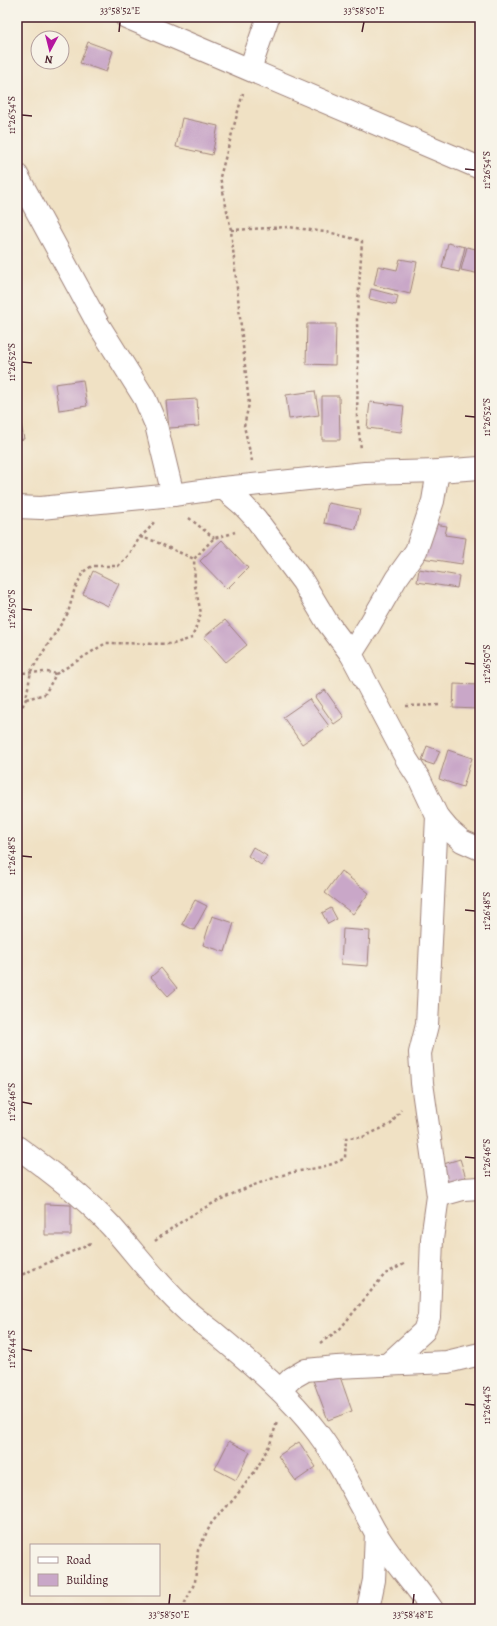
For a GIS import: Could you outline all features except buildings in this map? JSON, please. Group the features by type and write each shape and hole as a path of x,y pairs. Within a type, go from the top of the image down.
{"street":[{"path":"126,17 480,168"},
{"path":"250,69 268,17"},
{"path":"17,175 98,324 145,399 156,425 170,501"},
{"path":"17,507 41,508 170,501 223,488 256,484 365,473 480,468"},
{"path":"351,654 367,630 396,579 416,551 433,501 438,471"},
{"path":"223,488 243,505 256,519 303,582 327,622 351,654 380,706 407,760 420,780 437,816 448,829 462,841 480,849"},
{"path":"387,1365 424,1331 429,1317 432,1240 438,1196 422,1083 420,1053 427,1025 437,816"},
{"path":"17,1147 66,1183 111,1226 134,1252 158,1283 185,1310 280,1390 316,1431 332,1452 376,1533 432,1609"},
{"path":"438,1196 463,1189 480,1188"},
{"path":"280,1390 292,1378 306,1370 337,1366 447,1362 480,1354"},
{"path":"368,1609 374,1580 376,1533"}],"path":[{"path":"250,69 220,176 231,230 249,404 244,426 256,484"},
{"path":"231,230 289,227 332,233 362,241 357,320 358,372 356,416 365,473"},
{"path":"17,717 26,699 32,671 68,613 74,591 83,572 92,566 118,566 129,555 140,537 148,530 170,501 214,538"},
{"path":"26,699 45,694 56,674 106,643 173,644 192,638 201,613 195,586 194,559 214,538 230,534 256,519"},
{"path":"140,537 154,541 194,559"},
{"path":"17,672 32,671 56,674"},
{"path":"380,706 442,705"},
{"path":"134,1252 149,1246 198,1210 234,1193 284,1174 333,1165 345,1158 346,1138 363,1137 391,1124 422,1083"},
{"path":"17,1277 97,1240 111,1226"},
{"path":"306,1370 306,1361 312,1348 339,1330 385,1274 408,1262 432,1240"},
{"path":"182,1609 195,1582 198,1550 212,1522 233,1500 256,1470 270,1444 280,1408 280,1390"}]}
